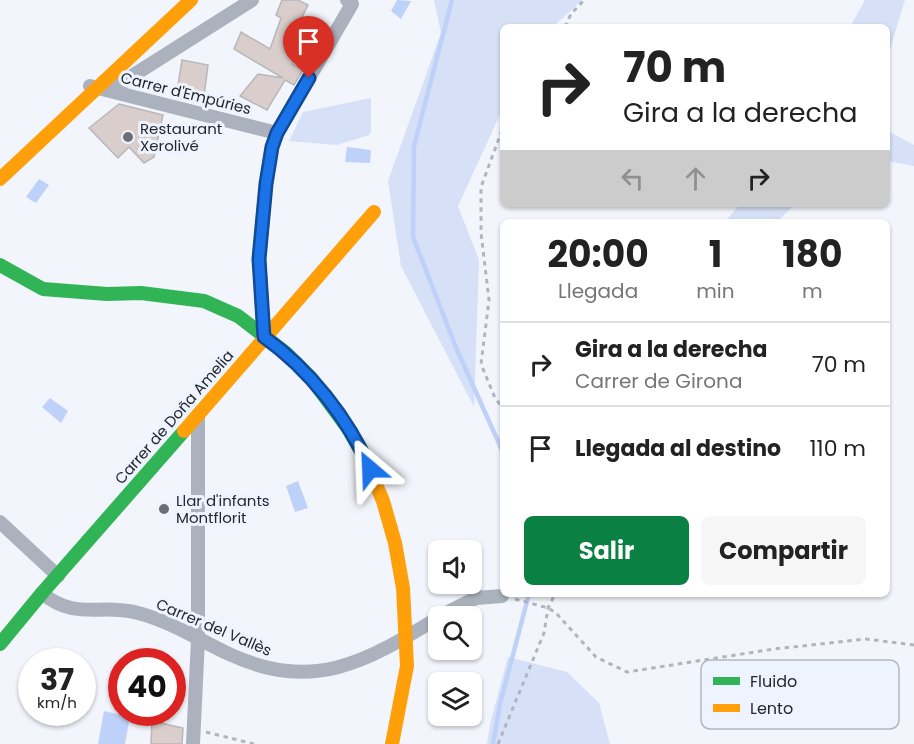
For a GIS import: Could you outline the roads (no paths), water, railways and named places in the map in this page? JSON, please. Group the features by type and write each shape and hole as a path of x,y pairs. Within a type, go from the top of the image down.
{"street":[{"path":"97,88 174,0"},
{"path":"1,178 191,0"},
{"path":"0,162 97,88 252,0"},
{"path":"264,337 259,259 272,147 277,133 350,2"},
{"name":"Carrer d'Empúries","path":"97,88 277,133"},
{"name":"Carrer de Doña Amelia","path":"0,644 374,212"},
{"path":"0,265 43,288 107,294 141,293 204,301 238,316 286,353 311,378 347,427 363,454 383,501 395,543 403,588 407,666 392,744"},
{"path":"193,744 198,639 198,416"},
{"path":"0,522 58,576"},
{"name":"Carrer del Vallès","path":"42,593 71,610 136,612 174,625 198,639 266,669 295,673 325,670 367,658 428,624"},
{"name":"Carrer del Vallès","path":"460,606 476,598 500,596"}],"water":[{"path":"397,0 411,1 401,19 391,11"},
{"path":"347,147 371,150 370,163 345,162"},
{"path":"39,179 49,185 36,203 26,197"},
{"path":"50,398 68,411 61,423 42,407"},
{"path":"298,481 308,508 295,512 286,486"},
{"path":"104,711 108,712 108,726 128,726 125,744 98,744"}],"waterway":[{"path":"452,0 414,146 413,237 457,350 500,446"},
{"path":"493,744 500,704 528,597"}],"place":[{"name":"Restaurant Xerolivé","path":"128,137"},
{"name":"Llar d'infants Montflorit","path":"164,509"}]}
